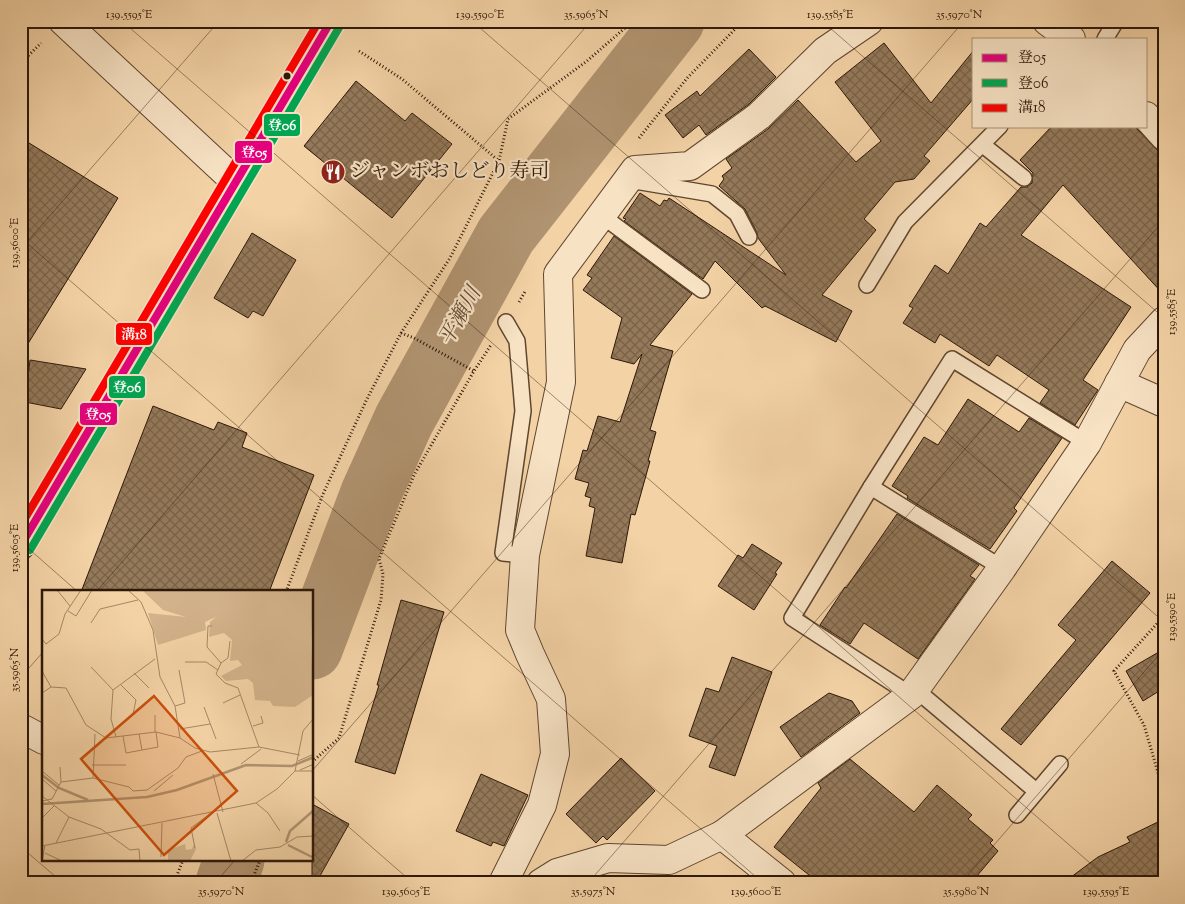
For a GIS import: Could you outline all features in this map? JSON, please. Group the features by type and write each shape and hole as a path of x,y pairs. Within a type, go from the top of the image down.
{"street":[{"path":"63,21 236,182"},
{"path":"21,544 331,21"},
{"path":"503,883 542,805 555,754 551,699 520,630 525,555 561,382 558,274 635,170 690,166 759,116 825,51 870,21"},
{"path":"1047,21 1070,38"},
{"path":"1148,118 1164,136"},
{"path":"541,883 558,873 608,858 669,860 722,836 913,692 1002,568 1087,443 1137,350 1164,321"},
{"path":"1119,384 1164,403"},
{"path":"21,728 42,739"},
{"path":"722,836 782,883"}],"lane":[{"path":"1106,38 1116,21"},
{"path":"867,285 905,222 998,128"},
{"path":"983,145 1024,178"},
{"path":"628,179 712,194 737,214 749,237"},
{"path":"601,215 702,290"},
{"path":"506,322 516,342 523,411 503,553 525,555"},
{"path":"1036,791 913,692 792,618 870,487 952,359 1087,443"},
{"path":"870,487 1002,568"},
{"path":"1017,815 1060,764"}],"path":[{"path":"287,590 323,494 401,333 450,258 499,161 508,119 587,61 633,21"},
{"path":"359,51 402,79 499,161"},
{"path":"401,333 414,338 474,371"},
{"path":"1164,616 1114,671 1144,725 1164,793"},
{"path":"174,883 183,862"},
{"path":"251,883 259,862"}],"building":[{"path":"884,43 931,103 972,52 972,100 924,156 930,161 914,179 895,182 864,219 876,230 822,295 852,311 836,342 765,306 762,308 715,261 703,279 624,221 626,219 623,218 640,193 660,206 664,200 667,201 669,198 786,275 758,238 745,209 719,186 724,179 722,176 732,168 726,159 768,129 798,100 856,162 881,141 835,82"},
{"path":"749,49 776,77 749,104 706,135 699,125 683,138 665,115 697,91 700,96"},
{"path":"356,81 405,121 412,113 452,144 392,218 304,146"},
{"path":"1050,128 1136,128 1164,157 1164,295 1063,185 1021,235 1131,307 1083,380 1098,390 1075,425 1040,403 1049,390 997,355 989,366 940,334 935,343 903,323 913,308 909,306 935,265 948,274 980,223 986,227 1021,187 1027,187 1032,183 1033,173 1020,160"},
{"path":"21,138 118,198 21,355"},
{"path":"252,233 296,260 263,316 253,311 248,318 214,298"},
{"path":"614,236 692,294 650,345 673,351 650,430 656,432 648,461 650,461 635,515 631,514 622,563 586,556 595,508 589,506 591,498 585,496 589,483 575,479 583,450 587,451 598,416 620,422 642,354 634,364 611,358 622,318 583,290 592,278 587,275"},
{"path":"30,360 86,369 61,409 25,402"},
{"path":"968,399 1019,432 1029,418 1062,438 1014,508 1017,511 990,549 907,498 908,496 892,486 924,437 938,445"},
{"path":"153,406 214,430 218,422 247,433 242,447 314,475 270,590 82,590"},
{"path":"897,514 979,565 970,576 975,579 918,659 864,623 850,644 820,625"},
{"path":"752,544 782,563 754,610 718,586 738,555 743,558"},
{"path":"1112,561 1150,593 1021,745 1001,729 1076,640 1058,625"},
{"path":"401,600 444,612 395,774 355,762 379,685 377,685"},
{"path":"1164,649 1164,688 1143,701 1126,671"},
{"path":"732,657 772,672 735,776 709,767 717,746 689,736 706,688 719,692"},
{"path":"829,693 852,701 860,713 801,757 780,727"},
{"path":"621,758 655,791 607,840 603,836 596,843 566,814"},
{"path":"850,759 914,812 937,785 972,815 968,819 993,840 990,843 998,851 971,883 819,883 774,847 821,788 818,783"},
{"path":"481,774 528,795 504,846 493,842 491,846 456,831"},
{"path":"314,805 349,824 316,883 312,883"},
{"path":"1164,819 1164,883 1063,883 1098,857 1130,842 1127,837"}],"waterway":[{"name":"平瀬川","path":"314,644 371,493 404,420 506,235 674,21"},
{"name":"平瀬川","path":"226,883 233,862"}],"transit line":[{"name":"溝18","path":"21,525 319,21"},
{"name":"登05","path":"21,545 331,21"},
{"name":"登06","path":"30,550 340,26"}],"place":[{"name":"ジャンボおしどり寿司","path":"333,172"}]}
